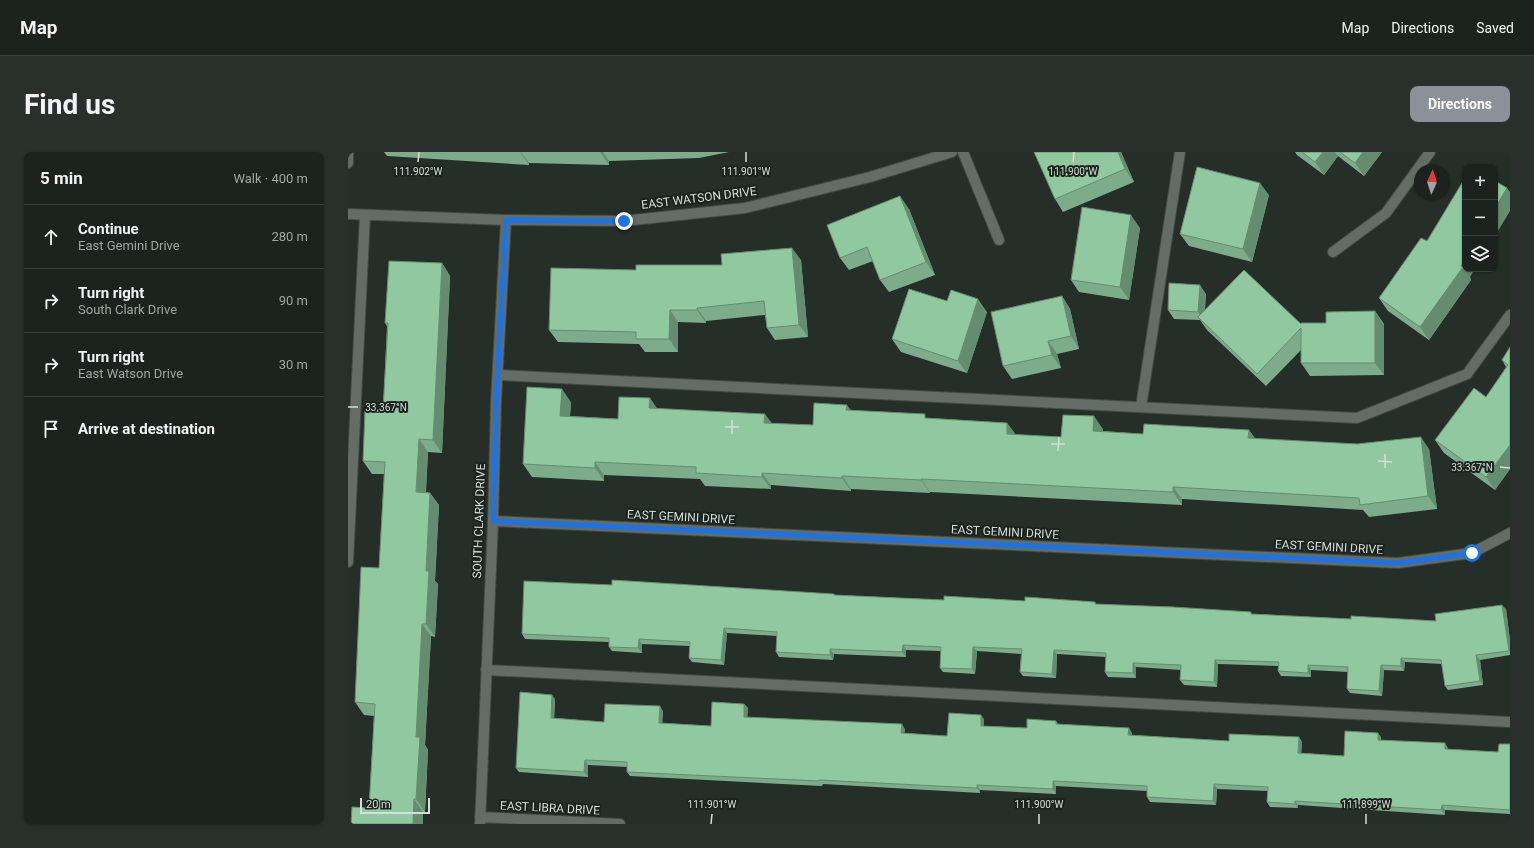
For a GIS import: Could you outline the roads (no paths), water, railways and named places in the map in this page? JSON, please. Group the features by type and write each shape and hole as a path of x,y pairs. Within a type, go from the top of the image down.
{"street":[{"path":"348,152 348,163"},
{"name":"EAST WATSON DRIVE","path":"348,214 506,220 624,221 745,208 870,178 952,152"},
{"path":"963,152 999,240"},
{"path":"1141,407 1180,152"},
{"path":"1333,252 1386,213 1430,152"},
{"path":"348,562 364,215"},
{"name":"SOUTH CLARK DRIVE","path":"480,821 498,375 506,220"},
{"path":"498,375 1357,418 1468,374 1510,315"},
{"name":"EAST GEMINI DRIVE","path":"493,521 1398,563 1472,553 1510,533"},
{"path":"486,670 1510,722"},
{"name":"EAST LIBRA DRIVE","path":"480,821 620,824"}]}
